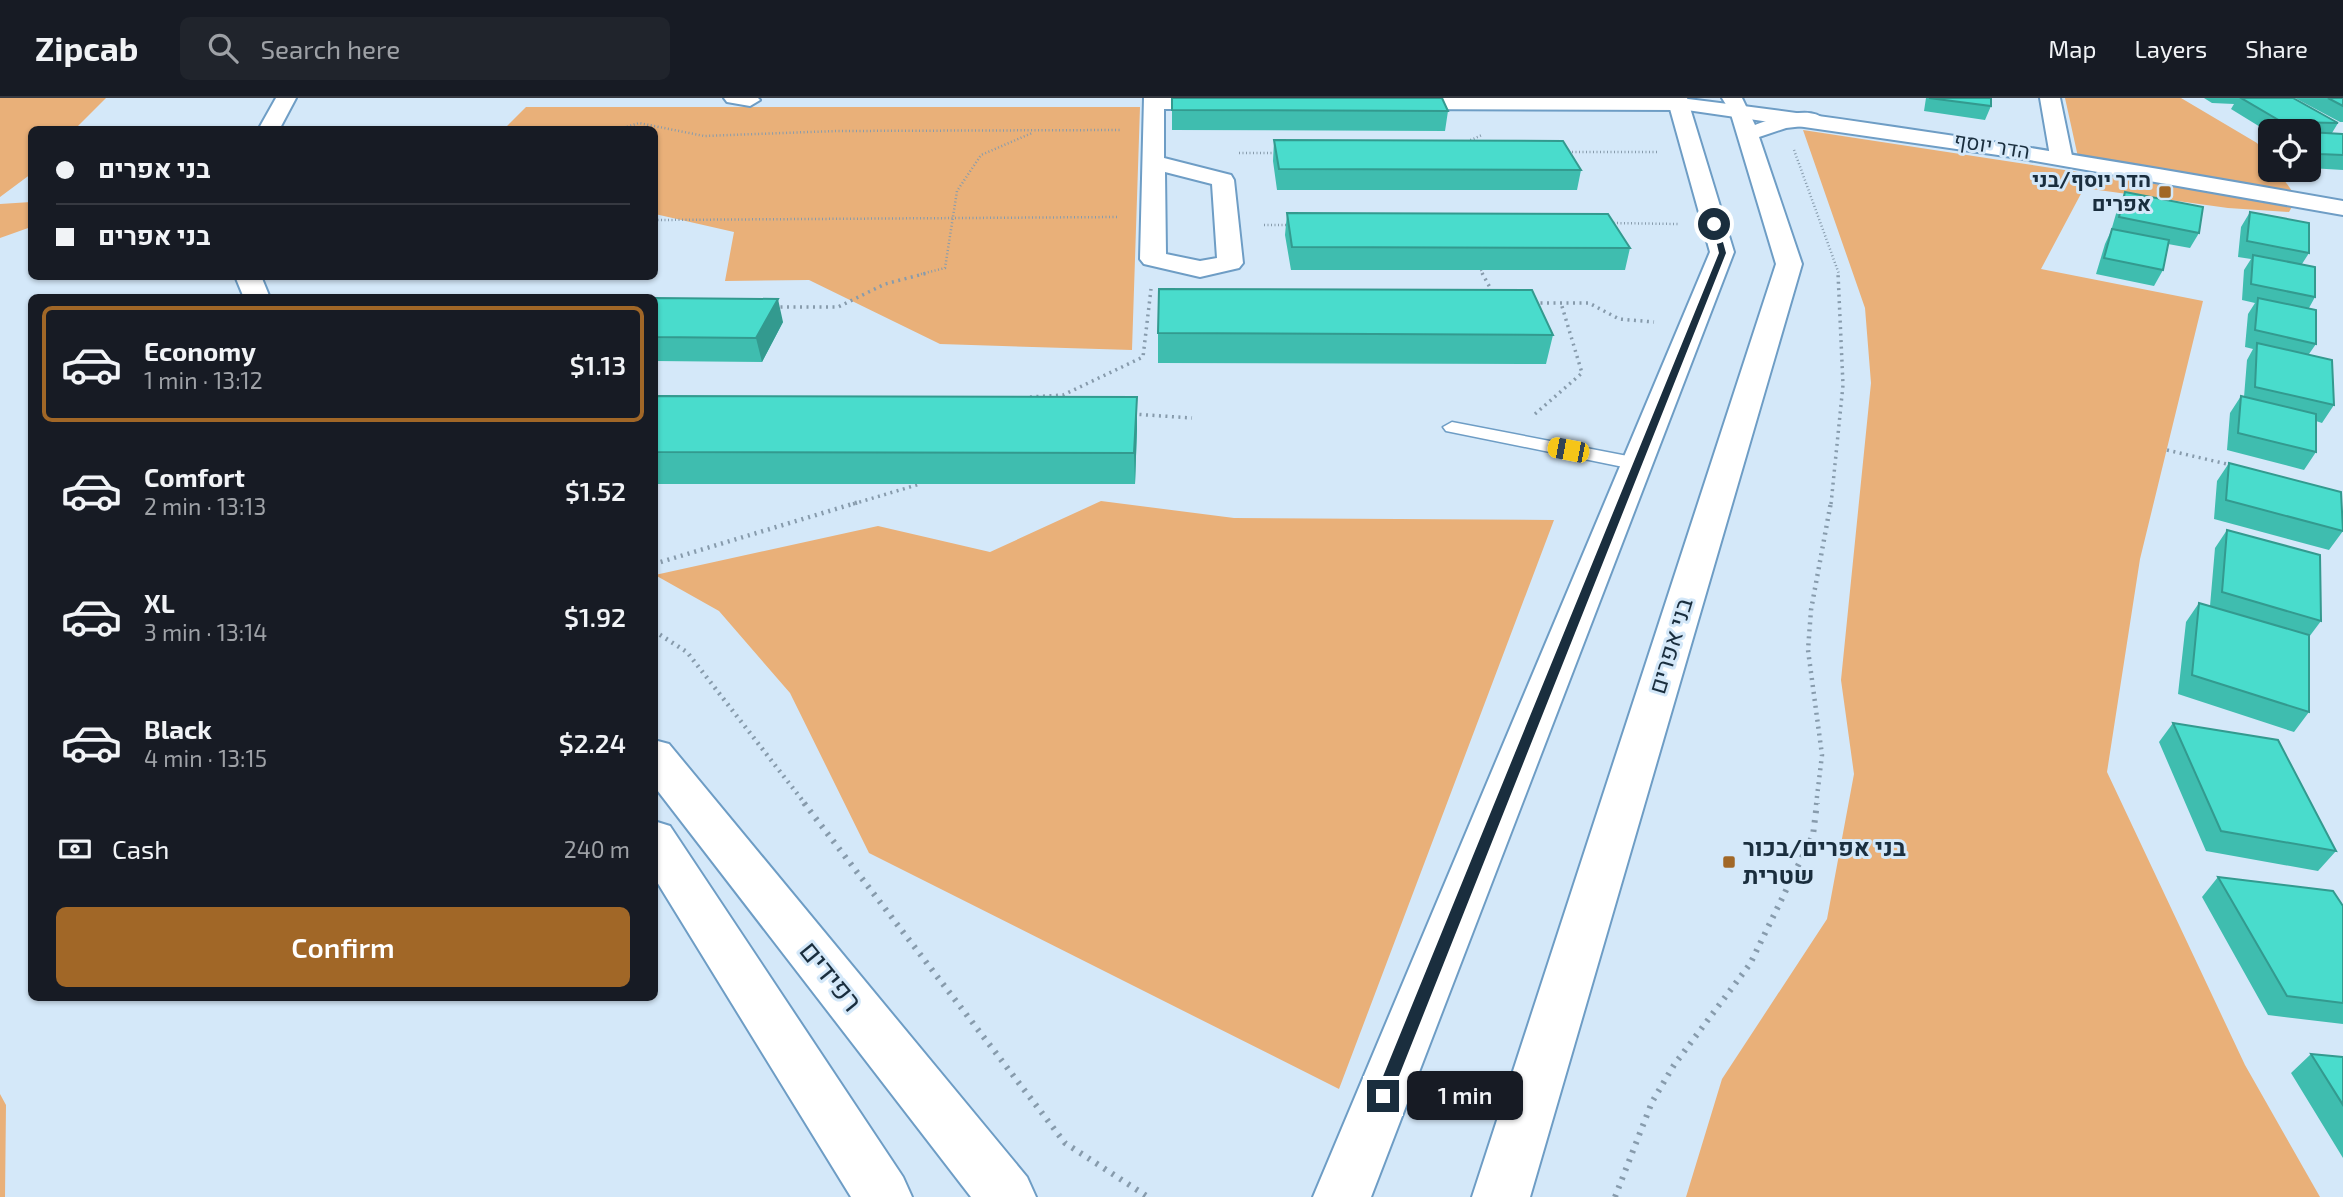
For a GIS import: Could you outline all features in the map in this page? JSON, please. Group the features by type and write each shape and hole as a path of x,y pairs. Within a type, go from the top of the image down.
{"main road":[{"path":"270,126 286,98"},
{"path":"2050,98 2061,156"},
{"path":"1153,162 1223,180 1230,263 1200,269 1153,259 1153,162 1155,101 1252,103"},
{"path":"1342,1197 1722,253 1678,101"},
{"name":"הדר יוסף","path":"1364,103 1678,101 1736,104 1814,120 2061,156 2343,208"},
{"name":"בני אפרים","path":"1501,1197 1789,264 1736,104"},
{"path":"1746,134 1784,122 1814,120"},
{"name":"רפידים","path":"658,760 1007,1197"},
{"path":"658,844 883,1197"}],"lane":[{"path":"1452,427 1638,464"}],"path":[{"path":"1615,1197 1652,1102 1674,1065 1751,964 1813,835 1822,755 1808,650 1811,610 1831,505 1843,385 1842,312 1838,269 1784,122"},
{"path":"632,126 650,126"},
{"path":"658,128 704,136 836,131 1155,130"},
{"path":"772,307 838,307 886,284 945,268 957,191 981,155 1035,131"},
{"path":"1464,143 1487,133"},
{"path":"1555,152 1693,152"},
{"path":"1234,153 1289,153"},
{"path":"658,220 953,220 1153,216"},
{"path":"1604,223 1714,224"},
{"path":"1227,225 1297,225"},
{"path":"1022,398 1063,395 1143,357 1153,259"},
{"path":"1481,270 1499,303"},
{"path":"1524,303 1589,303 1619,319 1693,325"},
{"path":"1532,416 1582,373 1561,303"},
{"path":"1063,395 1072,401"},
{"path":"1122,414 1192,418"},
{"path":"2167,450 2235,466"},
{"path":"658,563 920,484"},
{"path":"658,634 687,652 704,672 1065,1143 1148,1197"}],"shaded area":[{"path":"0,98 106,98 78,126 28,126 28,176 0,197"},
{"path":"2065,98 2181,98 2257,143 2258,182 2286,182 2292,191 2078,157"},
{"path":"526,107 1140,107 1132,350 940,344 809,280 725,281 734,232 658,215 658,126 507,126"},
{"path":"1803,130 2293,205 2289,212 2228,208 2084,188 2041,269 2203,301 2140,559 2107,772 2245,1065 2320,1197 1686,1197 1722,1079 1827,919 1854,774 1841,680 1871,383 1865,308"},
{"path":"28,202 28,228 0,238 0,204"},
{"path":"1101,501 1234,518 1554,520 1339,1089 869,853 790,693 719,611 658,577 658,574 878,526 990,552"},
{"path":"0,1094 6,1105 5,1197 0,1197"}],"building":[{"path":"1172,98 1442,98 1448,111 1172,110"},
{"path":"1929,98 1991,98 1991,106"},
{"path":"2241,98 2293,98 2338,123 2321,123 2321,119 2277,119"},
{"path":"2328,98 2343,98 2343,106"},
{"path":"2321,133 2343,134 2343,155 2321,154"},
{"path":"1274,140 1563,141 1581,170 1279,169"},
{"path":"2125,192 2203,207 2199,233 2119,217"},
{"path":"2250,212 2309,223 2309,253 2247,241"},
{"path":"1287,213 1608,214 1630,248 1292,247"},
{"path":"2112,229 2169,240 2163,270 2104,258"},
{"path":"2253,255 2315,267 2315,297 2251,284"},
{"path":"1159,289 1532,290 1553,335 1158,333"},
{"path":"658,298 778,299 756,338 658,337"},
{"path":"2258,298 2316,310 2316,344 2255,330"},
{"path":"2257,343 2332,360 2334,405 2255,387"},
{"path":"658,396 1137,397 1134,453 658,452"},
{"path":"2241,396 2316,414 2316,452 2238,433"},
{"path":"2229,463 2341,492 2343,531 2226,500"},
{"path":"2227,530 2320,555 2321,621 2222,592"},
{"path":"2199,603 2309,635 2309,712 2192,675"},
{"path":"2173,723 2278,740 2336,851 2221,831"},
{"path":"2218,877 2333,891 2343,906 2343,1003 2287,996"},
{"path":"2311,1054 2343,1057 2343,1105"}],"place":[{"name":"הדר יוסף/בני אפרים","path":"2165,192"},
{"name":"בני אפרים/בכור שטרית","path":"1729,862"}],"route":[{"path":"1383,1096 1722,253 1714,224"}]}
